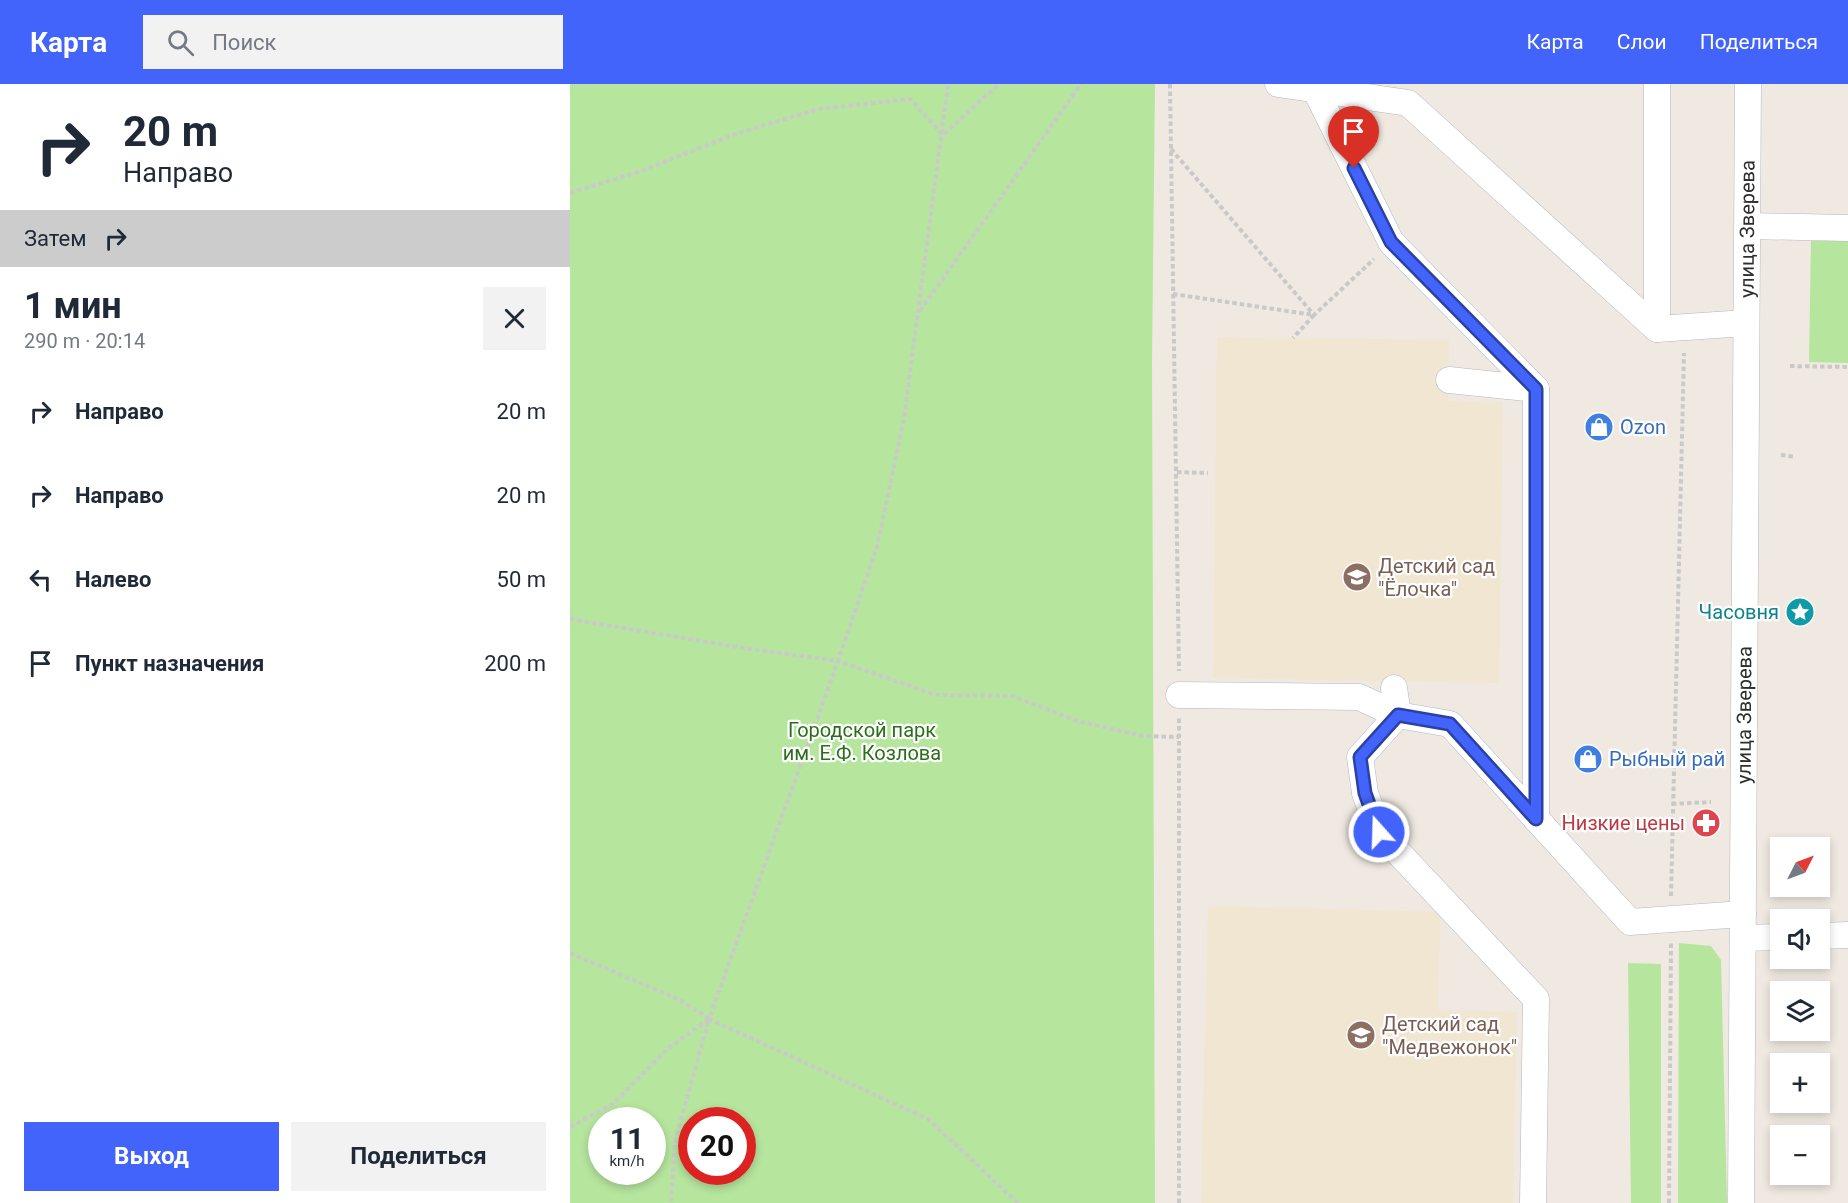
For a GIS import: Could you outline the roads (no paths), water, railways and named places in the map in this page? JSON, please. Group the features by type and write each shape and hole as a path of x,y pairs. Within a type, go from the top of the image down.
{"street":[{"path":"1278,84 1316,91 1408,94 1657,329 1746,323"},
{"path":"1657,84 1657,329"},
{"name":"улица Зверева","path":"1741,1203 1748,84"},
{"path":"1316,91 1391,242 1536,389 1536,819"},
{"path":"1748,226 1848,228"},
{"path":"1449,380 1536,389"},
{"path":"1394,688 1398,715"},
{"path":"1179,695 1359,697 1398,715 1450,724 1630,922 1671,919 1743,926 1770,934"},
{"path":"1398,715 1360,757 1365,793 1379,832 1536,999 1533,1203"},
{"path":"1830,936 1848,935"}],"place":[{"name":"Ozon","path":"1599,427"},
{"name":"Детский сад \"Ёлочка\"","path":"1357,577"},
{"name":"Часовня","path":"1800,612"},
{"name":"Рыбный рай","path":"1588,759"},
{"name":"Низкие цены","path":"1706,823"},
{"name":"Детский сад \"Медвежонок\"","path":"1361,1035"}],"park label":[{"name":"Городской парк им. Е.Ф. Козлова","path":"862,742"}]}
